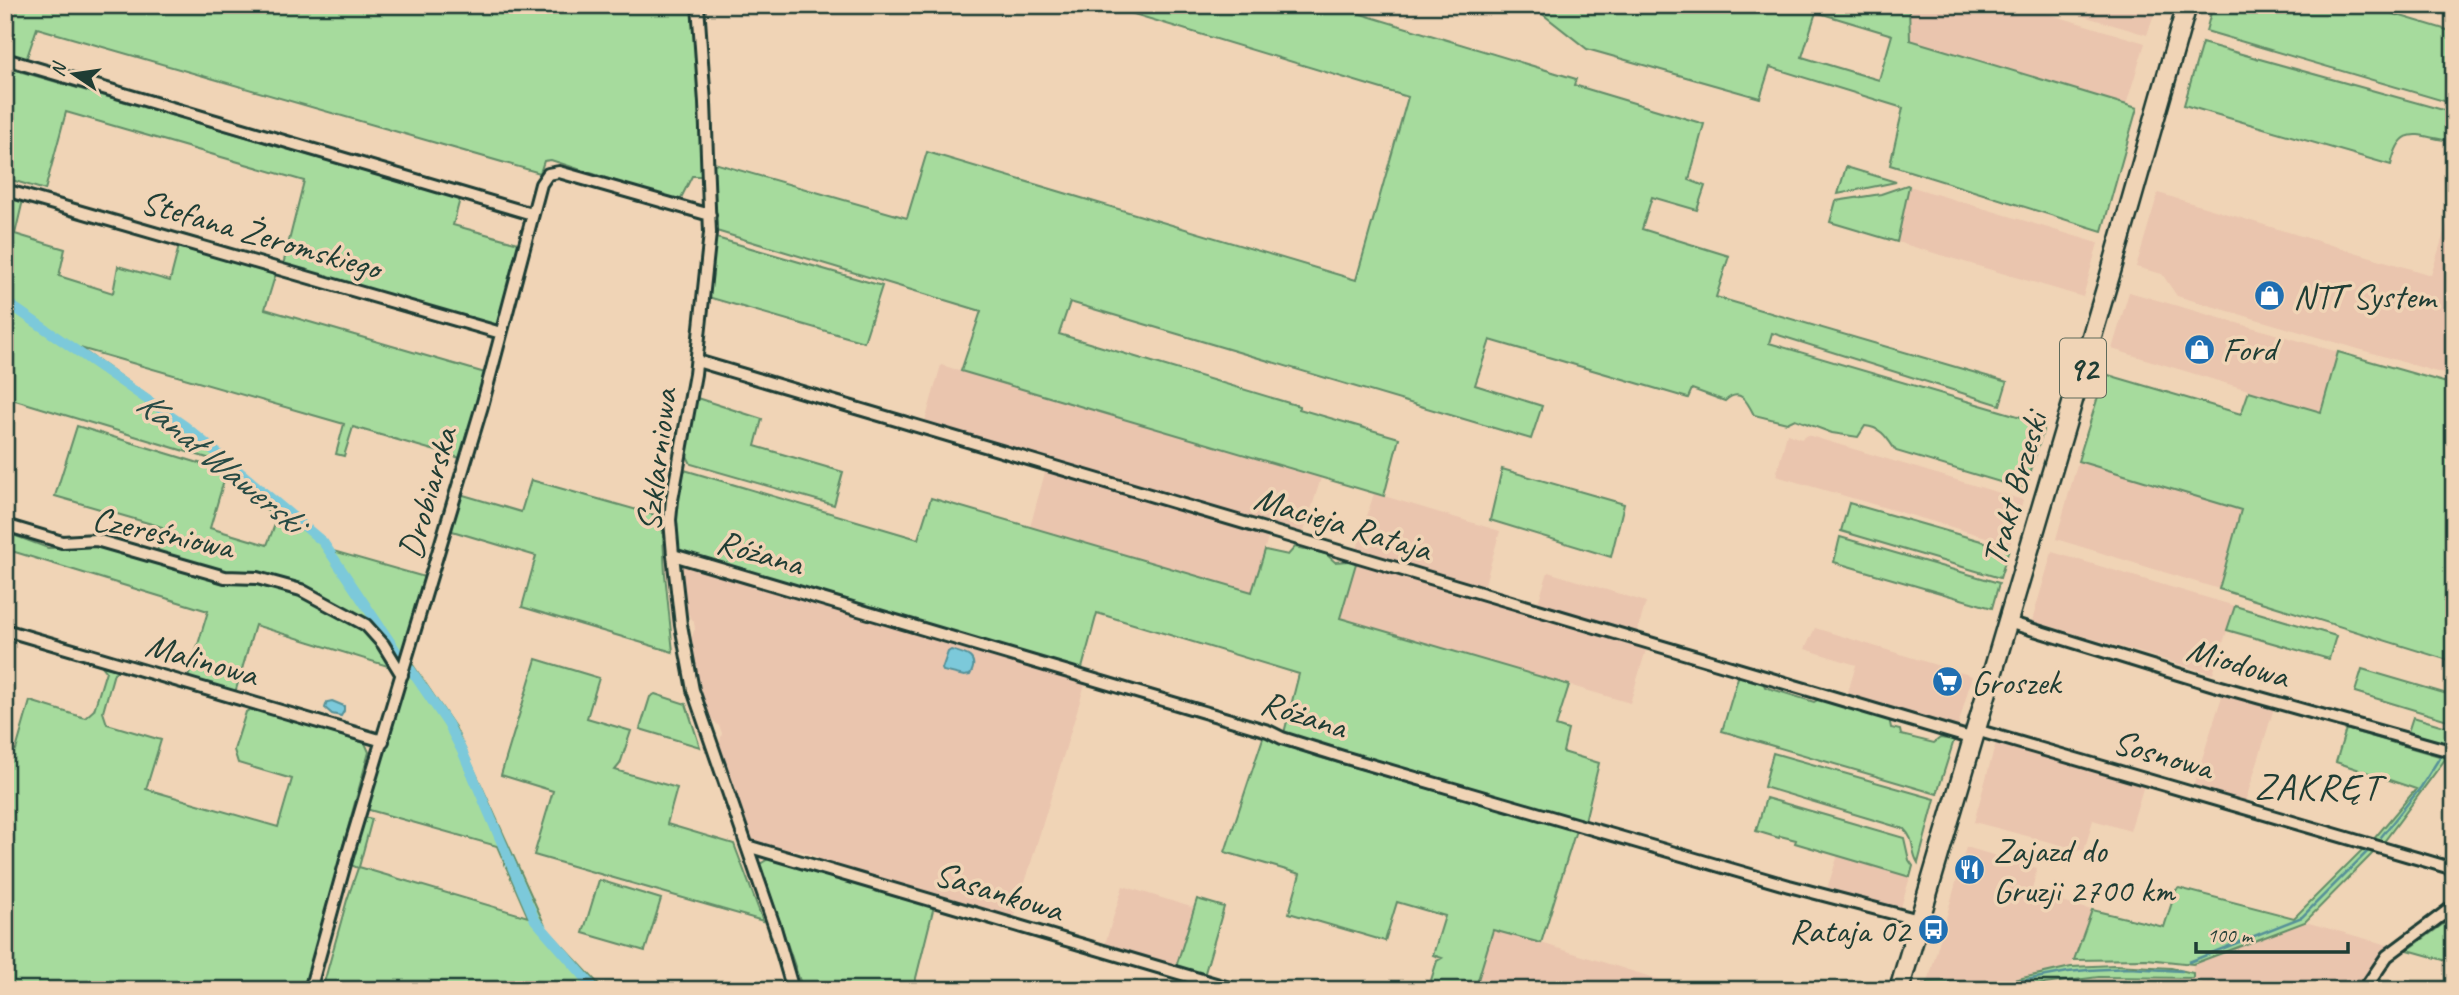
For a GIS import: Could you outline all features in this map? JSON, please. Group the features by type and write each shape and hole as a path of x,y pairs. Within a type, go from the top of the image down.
{"main road":[{"name":"Trakt Brzeski","path":"1899,990 2187,5"}],"street":[{"name":"Szklarniowa","path":"698,5 710,233 697,361 672,500 670,520 673,555 681,625 693,690 747,845 793,990"},
{"path":"5,59 532,214"},
{"name":"Drobiarska","path":"310,990 348,853 482,406 541,184 552,172 710,215"},
{"name":"Stefana Żeromskiego","path":"5,190 501,333"},
{"name":"Macieja Rataja","path":"697,361 1975,734"},
{"name":"Czereśniowa","path":"5,525 62,542 96,540 225,577 257,578 301,590 366,625 383,644 402,675"},
{"name":"Różana","path":"673,555 1256,727 1343,757 1789,886 1919,920"},
{"name":"Miodowa","path":"2008,622 2214,685 2454,752"},
{"name":"Malinowa","path":"5,630 383,741"},
{"name":"Sosnowa","path":"1975,734 2454,869"},
{"name":"Sasankowa","path":"747,845 1236,990"},
{"path":"2364,990 2387,956 2454,906"}],"shaded area":[{"path":"1909,5 2019,5 2145,43 2126,105 1909,40"},
{"path":"2046,5 2157,5 2147,35"},
{"path":"1909,186 2098,243 2083,297 1897,242"},
{"path":"2158,193 2431,275 2454,201 2454,377 2177,296 2162,274 2136,267"},
{"path":"2129,292 2338,352 2321,412 2112,349"},
{"path":"941,365 1321,478 1304,532 1270,523 1269,527 924,425"},
{"path":"1787,434 1801,439 1807,435 2023,500 2010,544 1776,476"},
{"path":"2078,461 2241,510 2219,589 2056,539"},
{"path":"1046,469 1269,533 1253,592 1030,527"},
{"path":"1374,493 1500,531 1484,587 1357,549"},
{"path":"2052,552 2235,606 2213,674 2032,621"},
{"path":"1357,560 1445,586 1446,592 1480,601 1482,597 1544,615 1543,620 1646,650 1630,703 1340,618"},
{"path":"682,566 1086,681 1014,919 820,862 816,856 796,849 792,854 758,845 746,833 718,751 722,733 708,715 699,688 690,641 695,629 694,622 686,611"},
{"path":"1548,572 1646,602 1636,636 1601,622 1594,623 1537,606"},
{"path":"1815,628 1972,676 1957,730 1846,699 1856,665 1805,649"},
{"path":"2223,693 2274,708 2245,803 2230,796 2193,787"},
{"path":"1996,742 2008,747 2013,743 2145,782 2130,831 2093,820 2084,851 1974,822"},
{"path":"1966,847 2037,868 2031,894 2092,910 2071,967 2009,981 1928,982"},
{"path":"1838,855 1910,877 1899,914 1826,892"},
{"path":"1123,886 1194,908 1176,967 1105,944"},
{"path":"2305,922 2392,946 2357,990 2218,990 2193,978 2193,964"},
{"path":"1493,929 1541,943 1693,990 1475,990"},
{"path":"2039,983 2057,990 1934,990 1950,987 2013,988"}],"green space":[{"path":"5,5 693,5 700,91 701,176 692,176 679,202 551,160 544,161 540,173 37,28 26,60 5,53"},
{"path":"1104,5 1331,5 1576,79 1574,85 1704,124 1689,180 1705,186 1697,210 1652,197 1642,229 1729,256 1716,297 2007,382 2000,405 1772,333 1769,343 2045,424 2026,487 2020,488 1896,451 1875,428 1865,426 1858,437 1832,433 1795,419 1787,423 1754,415 1746,401 1739,396 1735,395 1725,401 1692,389 1688,398 1490,340 1475,385 1542,406 1531,439 1070,302 1059,334 1399,438 1384,496 961,371 981,311 713,230 711,162 907,218 927,152 1356,280 1408,97"},
{"path":"1531,5 1909,5 1910,40 2137,108 2102,231 1890,165 1903,108 1770,67 1760,98 1587,49","holes":["1816,12 1892,35 1879,80 1802,57"]},
{"path":"2213,5 2364,5 2454,32 2454,104 2206,31"},
{"path":"2202,43 2454,113 2454,141 2414,135 2407,137 2395,151 2391,165 2184,105"},
{"path":"5,67 460,199 453,225 522,244 501,322 496,326 460,318 283,265 304,181 66,112 45,190 5,178"},
{"path":"1846,167 1896,182 1838,194"},
{"path":"1909,186 1897,242 1830,222 1836,201 1881,194"},
{"path":"5,195 23,200 15,234 65,249 59,276 113,293 118,266 170,281 179,246 276,273 265,309 485,373 460,458 353,427 344,456 336,454 344,424 80,348 189,425 326,541 333,551 428,578 401,665 370,621 363,621 312,592 229,574 157,554 162,527 55,496 77,426 212,467 225,477 210,528 267,545 277,519 243,491 246,486 214,460 5,397"},
{"path":"713,237 882,286 864,342 708,297"},
{"path":"2338,352 2454,385 2454,662 2219,589 2241,510 2078,461 2105,374 2241,414 2249,391 2321,412"},
{"path":"697,398 762,419 755,446 843,472 834,505 691,464 685,452"},
{"path":"681,469 918,539 931,498 1252,592 1265,550 1288,555 1295,547 1326,554 1335,562 1353,558 1357,560 1340,618 1569,685 1556,726 1568,730 1563,752 1599,763 1585,821 1284,733 1299,674 1097,613 1081,672 683,556 678,547 675,525"},
{"path":"1502,469 1624,504 1611,557 1490,520"},
{"path":"531,480 662,517 673,652 522,607 536,556 449,530 460,494 521,512"},
{"path":"1849,503 2009,549 2000,578 1841,531"},
{"path":"5,532 48,548 88,543 292,591 369,632 394,668 255,625 235,693 188,678 208,611 5,549"},
{"path":"1840,537 1999,583 1992,608 1834,562"},
{"path":"2235,606 2336,636 2329,659 2227,630"},
{"path":"536,659 599,678 587,718 631,731 620,764 615,770 677,788 667,824 734,844 763,921 534,855 553,791 501,775"},
{"path":"411,662 455,727 546,928 604,990 322,990 358,868 349,864 364,817 372,819 359,867 528,917 497,846 366,809"},
{"path":"102,666 120,670 114,673 103,712 107,724 161,740 146,789 278,827 292,779 238,763 234,750 246,712 252,708 365,743 369,752 343,846 347,848 303,990 5,990 5,747 16,750 30,701 85,718 94,710 106,671"},
{"path":"2362,669 2454,696 2454,722 2355,692"},
{"path":"1739,674 1762,680 1765,687 1814,702 1821,698 1889,718 1891,728 1900,730 1901,735 1934,743 1940,738 1954,740 1937,794 1722,731"},
{"path":"655,694 686,704 700,747 640,729 650,697"},
{"path":"2413,717 2454,729 2454,746 2408,732"},
{"path":"2346,729 2446,758 2383,843 2373,840 2416,789 2336,762"},
{"path":"1265,732 1286,745 1318,757 1576,830 1541,943 1493,930 1475,990 1428,990 1437,961 1442,958 1433,955 1445,916 1397,902 1385,941 1289,913 1300,874 1225,852"},
{"path":"1773,753 1935,799 1918,863 1910,838 1904,829 1764,787"},
{"path":"1766,798 1904,838 1913,866 1910,877 1795,843 1796,840 1756,831"},
{"path":"2366,846 2377,849 2305,922 2193,964 2147,959 2074,960 2092,910 2164,927 2179,888 2294,918"},
{"path":"770,858 934,906 913,990 803,990 760,864"},
{"path":"599,880 661,899 645,951 583,933"},
{"path":"1197,899 1224,907 1204,976 1176,967"},
{"path":"2454,916 2454,963 2408,950"},
{"path":"2115,965 2171,968 2193,973 2193,978 2099,977 2013,988 1950,987 1925,990 1928,982 2009,981 2071,967"}],"water":[{"path":"951,650 970,657 973,669 970,675 943,671"},
{"path":"332,701 344,706 341,716 332,714 325,708 327,702"}],"waterway":[{"name":"Kanał Wawerski","path":"5,301 185,426 323,542 401,658"},
{"name":"Kanał Wawerski","path":"411,670 448,724 463,753 535,920 596,990"},
{"path":"2446,741 2449,731"},
{"path":"2381,837 2421,787 2440,757"},
{"path":"2189,962 2302,917 2371,848"},
{"path":"1928,988 1955,983 1994,986 2088,970 2129,968 2182,971"}],"place":[{"name":"NTT System","path":"2270,296"},
{"name":"Ford","path":"2199,349"},
{"name":"Groszek","path":"1948,682"},
{"name":"Zajazd do Gruzji 2700 km","path":"1970,870"},
{"name":"Rataja 02","path":"1933,930"}],"district":[{"name":"ZAKRĘT","path":"2318,786"}]}
